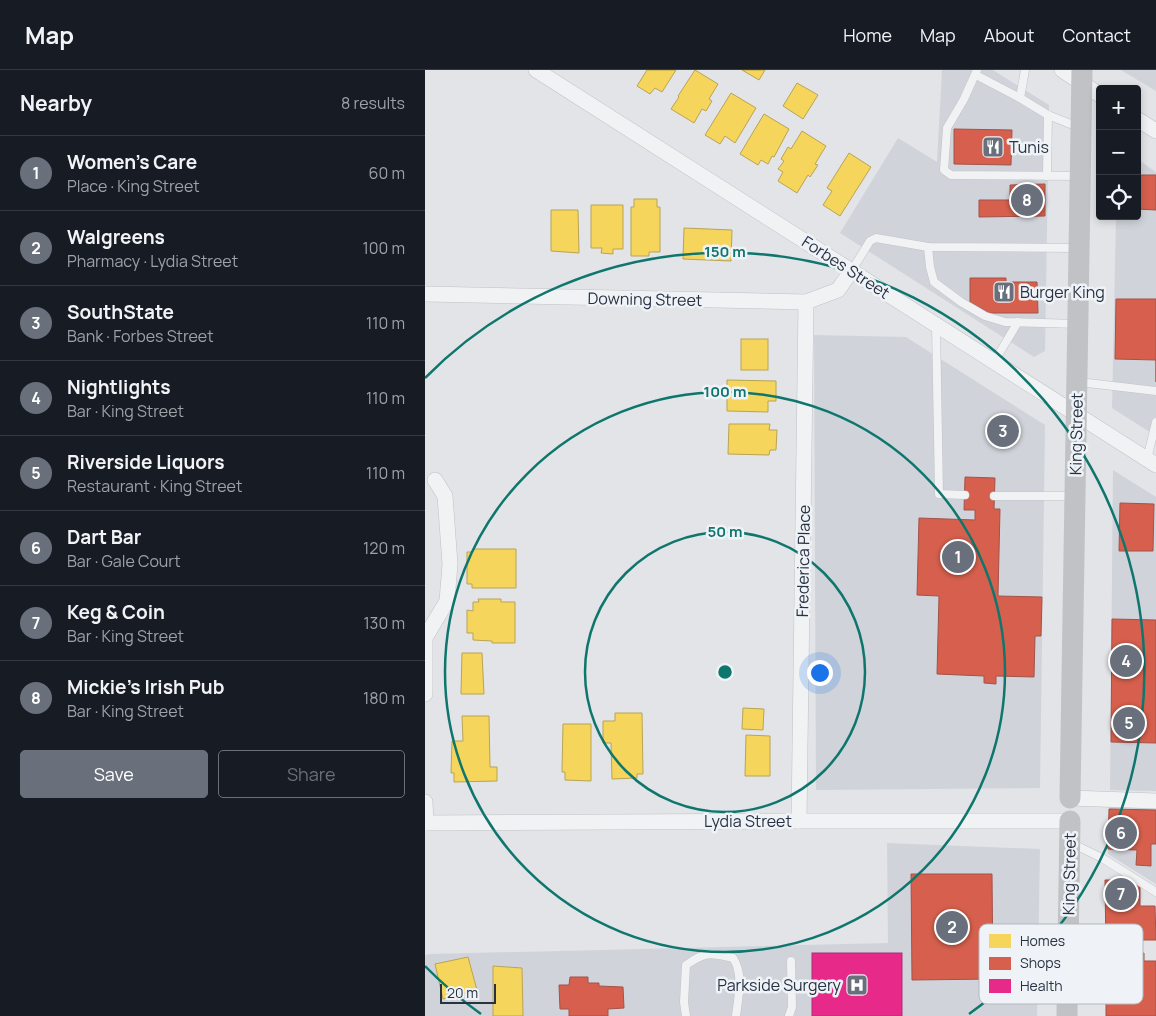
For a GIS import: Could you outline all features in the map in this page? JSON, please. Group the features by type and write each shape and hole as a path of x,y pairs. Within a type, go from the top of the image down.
{"main road":[{"name":"King Street","path":"1070,798 1082,77"},
{"name":"King Street","path":"1069,924 1070,822"}],"street":[{"name":"Forbes Street","path":"536,70 1152,462"},
{"path":"1062,70 1082,77 1096,91"},
{"path":"1141,122 1156,131"},
{"name":"Downing Street","path":"425,294 806,302 839,290 852,270"},
{"name":"Frederica Place","path":"799,821 806,302"},
{"path":"425,694 425,638 447,602 450,564 445,496 435,480"},
{"path":"1070,798 1156,801"},
{"path":"425,802 426,823"},
{"name":"Lydia Street","path":"426,823 1070,822"}],"lane":[{"path":"1019,98 1025,70"},
{"path":"1080,176 951,175 946,174 944,170 947,128 976,73 1048,115 1081,128"},
{"path":"1047,176 1048,115"},
{"path":"852,270 870,241 876,238 928,247 1079,248"},
{"path":"928,247 934,282 961,302 985,316 1005,322 1078,324"},
{"path":"994,362 1018,322"},
{"path":"937,325 939,494 965,495"},
{"path":"1077,382 1156,391"},
{"path":"1152,462 1156,422"},
{"path":"995,496 1075,496"},
{"path":"1070,843 1102,858 1156,892"},
{"path":"686,1016 684,1002 685,965 709,953 733,958 739,966 736,1016"},
{"path":"789,1016 792,1007 791,961"}],"shaded area":[{"path":"942,70 993,70 1049,105 1045,351 1034,357 840,233 898,138 937,162"},
{"path":"1121,70 1156,70 1156,91"},
{"path":"1141,162 1156,172 1156,436 1112,408 1116,220 1141,220"},
{"path":"814,335 906,337 1045,425 1040,788 816,790"},
{"path":"1113,470 1156,497 1156,791 1110,790"},
{"path":"1109,805 1156,806 1156,884 1108,854"},
{"path":"887,843 1040,849 1039,924 979,924 979,1004 1037,1004 1037,1016 425,1016 425,955 431,954 888,943"}],"building: Homes":[{"path":"647,70 676,70 662,92 655,88 650,94 637,86"},
{"path":"695,70 718,84 709,99 712,101 706,111 702,109 694,123 671,109"},
{"path":"742,70 765,70 759,80"},
{"path":"797,83 818,95 803,119 783,106"},
{"path":"731,93 756,108 735,143 725,136 720,144 705,135"},
{"path":"764,114 789,129 774,157 772,156 768,164 761,160 758,165 740,154"},
{"path":"802,131 826,146 815,164 818,165 810,177 808,175 797,193 778,181 783,172 778,169 784,161 781,159 788,147 791,149"},
{"path":"849,153 871,167 840,216 823,205 832,191 827,188"},
{"path":"634,199 657,199 657,207 660,207 660,252 649,252 649,256 631,256 631,207 634,207"},
{"path":"591,205 623,205 623,249 613,249 613,254 601,253 602,248 591,248"},
{"path":"551,210 578,210 579,253 551,251"},
{"path":"684,228 732,230 731,261 683,259"},
{"path":"741,339 768,339 768,370 741,370"},
{"path":"727,380 776,381 776,401 768,401 768,412 727,411"},
{"path":"729,424 770,424 769,430 777,430 776,450 770,450 769,455 728,454"},
{"path":"473,549 516,549 516,588 472,588 472,584 467,584 467,552 473,552"},
{"path":"478,599 501,599 501,602 515,602 515,643 492,643 492,641 473,640 473,633 467,633 467,610 473,611 473,602 479,602"},
{"path":"462,653 482,653 484,694 461,694"},
{"path":"743,708 764,709 763,730 742,729"},
{"path":"615,713 642,713 643,774 637,774 637,778 612,779 611,743 603,743 603,721 615,721"},
{"path":"462,716 489,716 490,767 497,767 497,781 454,782 454,773 451,773 452,741 463,741"},
{"path":"563,724 591,724 591,781 565,780 565,772 562,772"},
{"path":"746,735 770,736 770,776 745,776"},
{"path":"468,957 477,990 443,999 435,964"},
{"path":"493,966 522,968 523,1016 493,1016"}],"building: Shops":[{"path":"954,129 1012,130 1011,165 954,164"},
{"path":"1141,175 1156,175 1156,210 1141,209"},
{"path":"1045,184 1045,216 979,217 979,200 1010,200 1010,185"},
{"name":"Burger King","path":"970,278 1006,278 1006,282 1037,282 1038,313 989,313 970,302"},
{"path":"1116,299 1156,299 1156,360 1115,359"},
{"path":"965,477 995,478 994,509 1000,509 998,596 1042,597 1041,636 1035,636 1034,677 996,676 996,684 984,683 984,676 937,674 939,596 917,595 919,518 975,520 975,510 964,510"},
{"path":"1120,503 1154,504 1153,551 1119,551"},
{"path":"1112,619 1156,620 1156,743 1111,742"},
{"path":"1109,809 1156,810 1156,844 1151,844 1151,866 1136,865 1137,850 1108,849"},
{"path":"911,874 992,874 992,924 979,924 979,979 912,980"},
{"path":"1105,880 1131,880 1140,886 1140,906 1155,906 1156,940 1143,940 1143,924 1106,924"},
{"path":"1143,953 1144,961 1156,961 1156,1016 1106,1016 1106,1004 1143,1004"},
{"path":"570,977 588,977 588,983 599,983 599,986 623,987 624,1008 608,1009 608,1016 569,1016 569,1009 560,1009 559,985 569,985"}],"building: Health":[{"name":"Parkside Surgery","path":"812,953 902,953 902,1016 812,1016"}],"place":[{"name":"Tunis","path":"993,147"},
{"name":"Mickie's Irish Pub","path":"1027,200"},
{"name":"Burger King","path":"1004,292"},
{"name":"SouthState","path":"1003,431"},
{"name":"Women's Care","path":"958,557"},
{"name":"Nightlights","path":"1126,661"},
{"name":"Riverside Liquors","path":"1129,723"},
{"name":"Dart Bar","path":"1121,833"},
{"name":"Keg & Coin","path":"1121,894"},
{"name":"Walgreens","path":"952,927"},
{"name":"Parkside Surgery","path":"857,985"}]}
